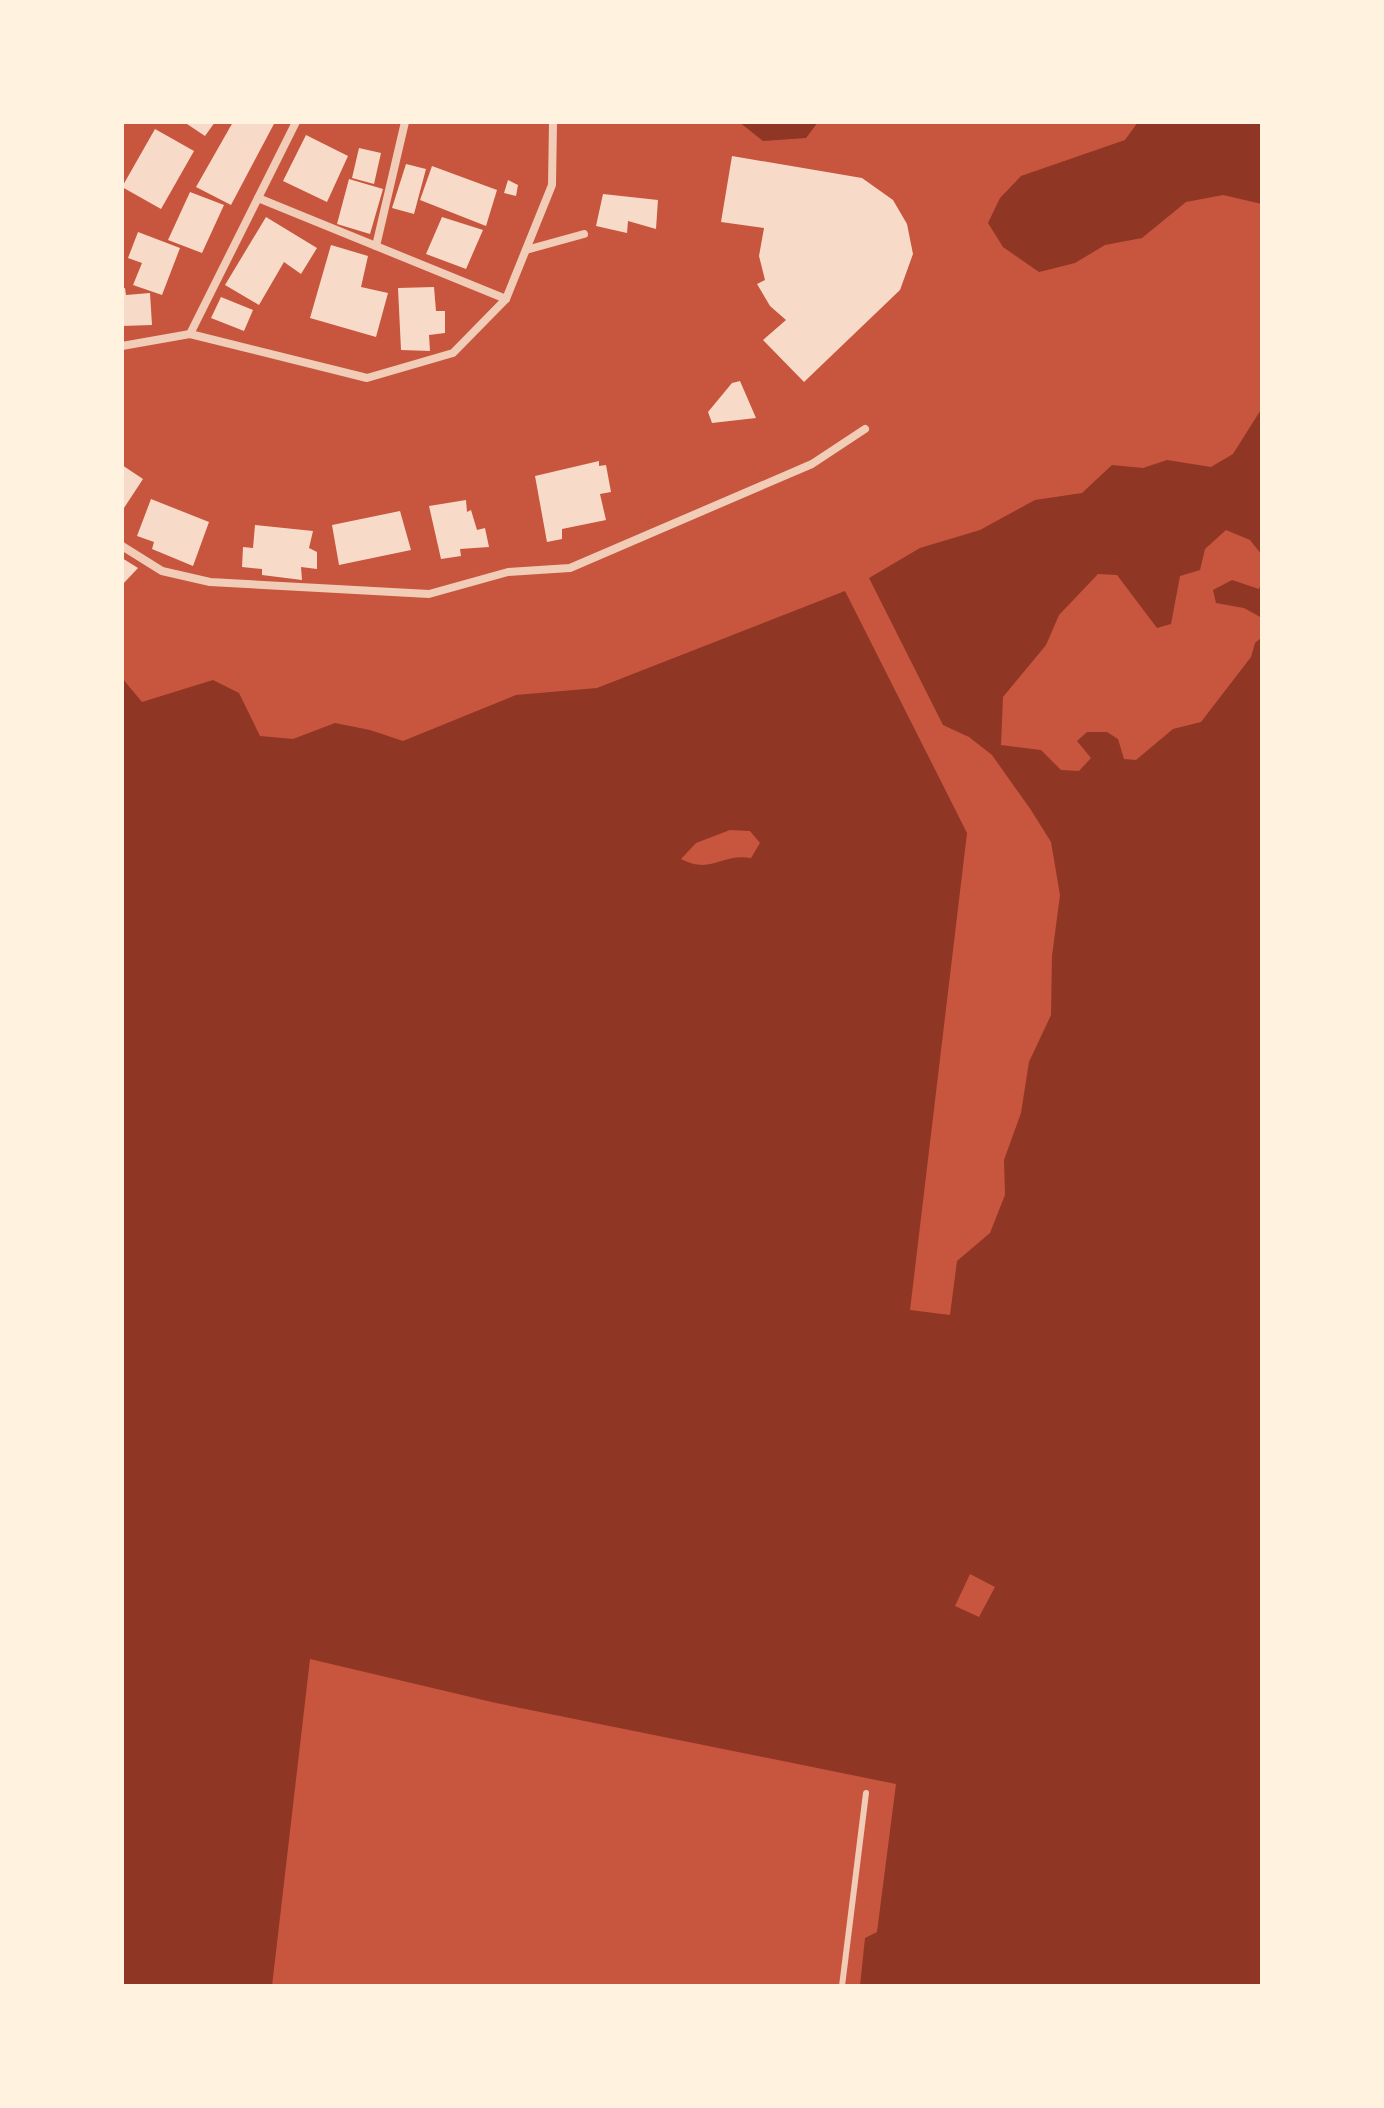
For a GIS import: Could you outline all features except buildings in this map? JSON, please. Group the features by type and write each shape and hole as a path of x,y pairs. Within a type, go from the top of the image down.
{"street":[{"path":"190,334 296,122"},
{"path":"376,246 405,122"},
{"path":"122,346 190,334 367,378 453,353 506,299 552,185 553,122"},
{"path":"258,198 506,299"},
{"path":"526,250 584,234"},
{"path":"122,546 162,571 210,582 429,594 508,572 570,568 812,464 865,429"}],"lane":[{"path":"842,1986 866,1793"}],"shaded area":[{"path":"739,122 818,122 806,138 763,141"},
{"path":"1138,122 1262,122 1262,204 1223,195 1186,202 1142,238 1105,245 1075,263 1039,272 1003,247 988,223 1000,198 1021,176 1125,140"},
{"path":"1262,408 1262,555 1250,540 1226,530 1205,549 1200,570 1180,576 1171,624 1157,628 1117,575 1098,574 1059,615 1046,645 1003,697 1001,745 1041,750 1061,770 1079,771 1091,758 1077,741 1087,732 1107,732 1118,739 1124,759 1136,760 1173,729 1201,722 1251,657 1255,643 1262,637 1262,1986 860,1986 865,1938 877,1932 896,1784 496,1703 310,1659 272,1986 122,1986 122,678 142,702 213,680 239,693 260,736 293,739 335,723 403,741 516,695 597,688 845,591 967,833 910,1310 950,1315 957,1261 990,1233 1005,1195 1004,1160 1021,1113 1029,1062 1051,1015 1052,956 1060,895 1051,842 992,755 969,737 943,725 869,578 920,548 980,530 1035,500 1082,493 1112,465 1143,468 1167,460 1211,467 1233,454","holes":["730,830 750,831 760,843 751,858 732,858 700,865 681,859 696,843","970,1574 995,1587 979,1617 955,1606"]},
{"path":"1232,580 1259,589 1262,580 1262,618 1244,608 1216,603 1213,590"}]}
